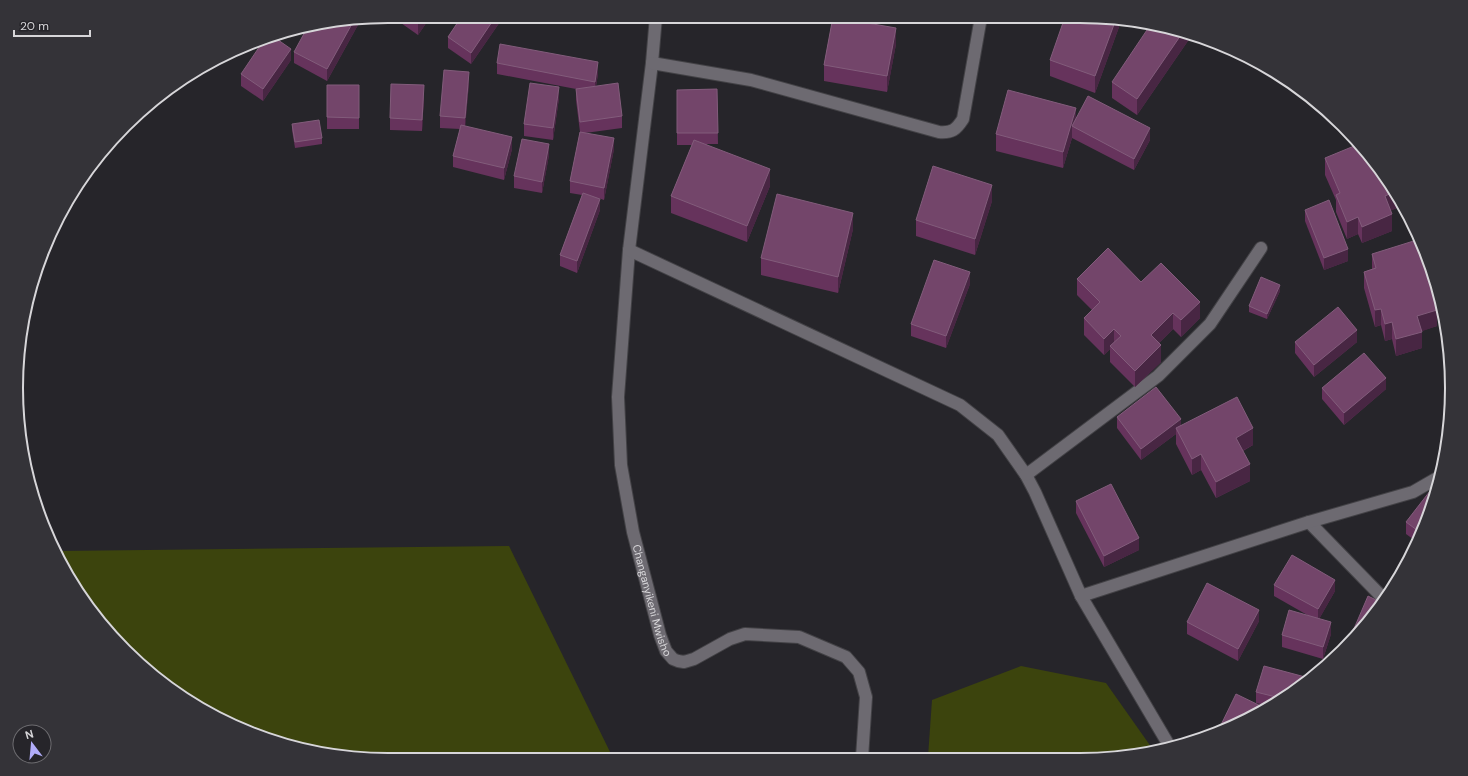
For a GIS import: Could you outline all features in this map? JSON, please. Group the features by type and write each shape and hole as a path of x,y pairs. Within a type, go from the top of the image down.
{"street":[{"name":"Changanyikeni Mwisho","path":"655,23 652,63 628,250 618,397 621,465 633,532 660,635 666,651 673,659 684,662 706,654 745,634 799,637 846,657 859,672 866,697 862,753"},
{"path":"652,63 751,80 946,133 955,131 963,119 980,23"},
{"path":"1026,476 1163,371 1210,324 1261,248"},
{"path":"628,250 960,405 998,435 1035,492 1081,596 1167,742"},
{"path":"1081,596 1309,522 1413,492 1433,480"},
{"path":"1309,522 1380,595"}],"green space":[{"path":"509,546 611,753 364,752 317,746 271,734 248,725 205,704 166,678 147,662 130,646 98,610 72,570 62,551"},
{"path":"1021,666 1106,683 1151,746 1128,750 1080,753 928,753 932,700"}],"building":[{"path":"457,23 491,23 471,53 448,37"},
{"path":"832,23 867,23 896,28 887,76 824,65"},
{"path":"1063,23 1114,25 1095,76 1050,60"},
{"path":"351,25 327,69 294,52 305,33"},
{"path":"1147,29 1180,37 1137,99 1112,82"},
{"path":"278,40 291,49 263,89 241,74 260,46"},
{"path":"500,44 598,62 595,82 497,63"},
{"path":"444,70 469,72 465,118 440,116"},
{"path":"530,83 559,87 553,128 524,124"},
{"path":"618,83 622,116 580,122 576,89"},
{"path":"391,84 424,85 422,120 390,118"},
{"path":"327,85 359,85 359,118 327,117"},
{"path":"717,89 718,133 677,133 677,90"},
{"path":"1008,90 1076,108 1063,152 996,134"},
{"path":"1088,96 1150,128 1134,159 1072,126"},
{"path":"319,120 322,138 295,142 292,124"},
{"path":"461,125 512,137 504,168 453,156"},
{"path":"580,132 614,138 604,188 570,181"},
{"path":"522,139 549,144 542,182 514,176"},
{"path":"694,140 770,169 747,226 671,196"},
{"path":"1353,146 1370,166 1389,194 1385,196 1392,214 1362,227 1358,217 1347,222 1336,195 1340,193 1325,158"},
{"path":"933,166 992,185 975,239 916,220"},
{"path":"583,193 600,199 577,261 560,255"},
{"path":"777,194 853,213 838,277 761,258"},
{"path":"1329,200 1348,249 1324,258 1305,210"},
{"path":"1414,241 1426,271 1437,310 1417,316 1422,332 1396,339 1392,322 1385,324 1381,309 1375,310 1364,272 1376,268 1372,254"},
{"path":"1108,248 1141,282 1161,263 1200,302 1181,320 1173,313 1151,335 1161,345 1135,371 1110,346 1121,336 1114,329 1104,339 1084,318 1100,302 1077,279"},
{"path":"934,260 970,272 946,336 911,324"},
{"path":"1261,277 1280,285 1267,314 1249,306"},
{"path":"1338,307 1357,330 1314,365 1295,342"},
{"path":"1364,353 1386,378 1344,413 1322,388"},
{"path":"1156,387 1181,419 1141,449 1117,417"},
{"path":"1237,397 1253,428 1236,438 1250,464 1216,482 1201,454 1192,459 1176,428"},
{"path":"1111,484 1139,538 1104,556 1076,501"},
{"path":"1430,491 1416,530 1406,522"},
{"path":"1292,555 1335,580 1318,609 1274,585"},
{"path":"1207,583 1259,610 1238,649 1187,622"},
{"path":"1368,596 1377,600 1370,610 1354,629"},
{"path":"1289,610 1331,622 1323,647 1282,635"},
{"path":"1264,666 1304,677 1274,697 1256,692"},
{"path":"1236,694 1259,705 1241,715 1221,724"}]}
